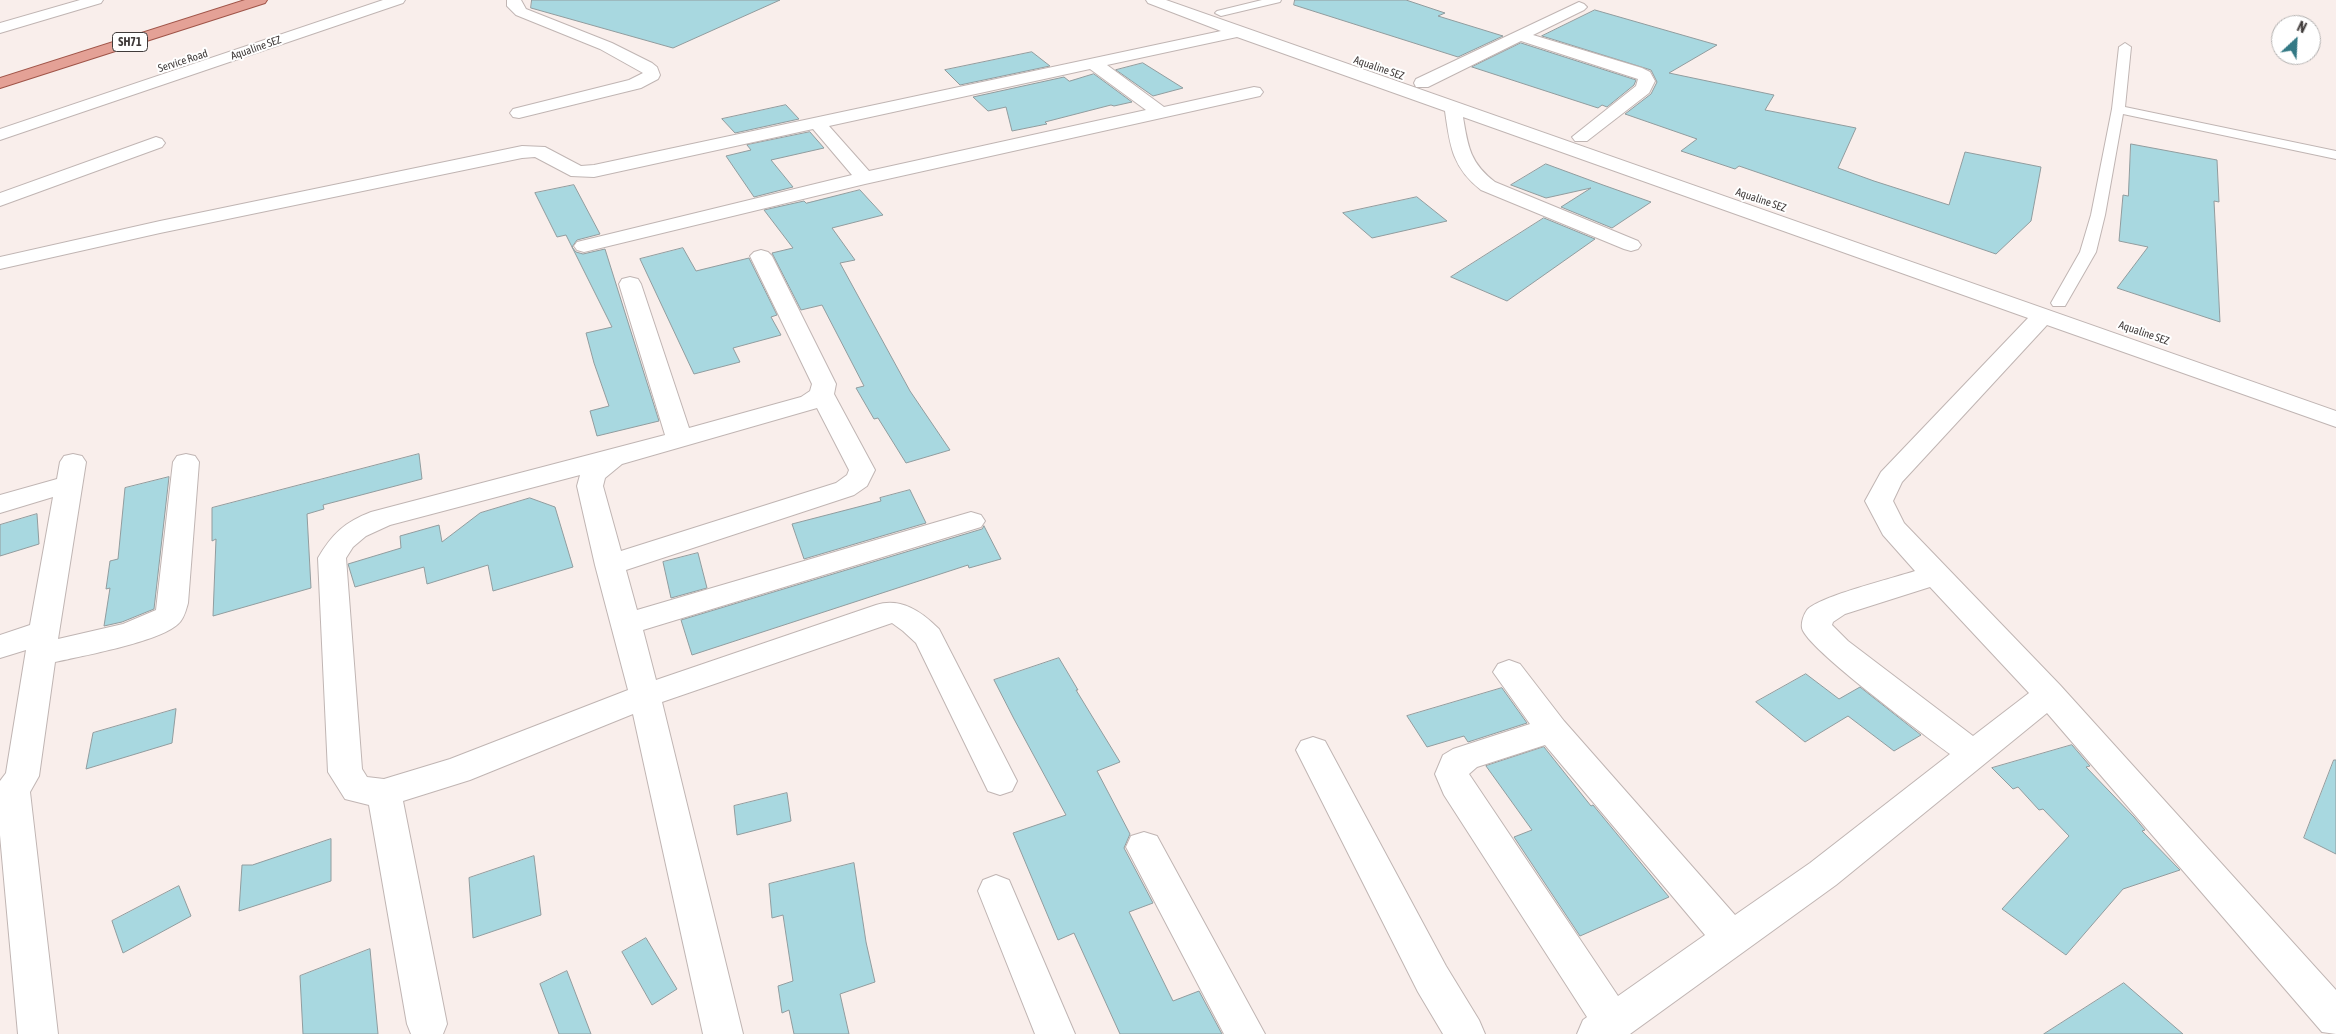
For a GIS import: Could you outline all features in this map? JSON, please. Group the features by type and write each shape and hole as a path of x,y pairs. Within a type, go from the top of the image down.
{"main road":[{"name":"SH71","path":"0,67 216,0"},
{"name":"SH71","path":"0,84 260,0"}],"street":[{"path":"0,28 96,0"},
{"name":"Service Road","path":"0,122 366,0"},
{"name":"Aqualine SEZ","path":"0,135 398,0"},
{"path":"514,0 515,6 521,12 606,46 646,67 651,71 652,75 635,84 519,113"},
{"path":"1154,0 1453,107 2051,309 2336,419"},
{"name":"Aqualine SEZ","path":"1187,0 1581,137 2051,309 2336,399"},
{"path":"1422,83 1579,7"},
{"path":"0,263 160,226 522,152 544,154 568,169 578,172 594,171 1239,32"},
{"path":"1520,36 1644,76 1647,81 1642,89 1581,137"},
{"path":"1094,64 1161,113"},
{"path":"584,246 865,178 1254,92"},
{"path":"1453,107 1461,157 1477,178 1488,186 1631,245"},
{"path":"818,124 865,178"},
{"path":"0,200 156,143"},
{"path":"609,565 845,489 858,480 862,470 822,394 824,384 762,256"},
{"path":"630,284 679,438"},
{"path":"2051,309 1890,478 1879,500 1893,528 1935,575 2049,694 2336,1019"},
{"path":"822,394 810,402 613,458 391,515 358,526 340,541 332,558 345,772 357,789 384,793 458,770 645,696 887,612 899,613 914,622 928,637 1000,781"},
{"path":"613,458 593,475 590,486 609,565 645,696 723,1034"},
{"path":"0,648 140,630 158,623 169,616 173,603 186,462"},
{"path":"0,504 71,473 22,776 7,794 38,1034"},
{"path":"625,624 971,521"},
{"path":"1935,575 1835,607 1818,617 1817,628 1837,648 1973,754"},
{"path":"1509,672 1552,730 1732,938"},
{"path":"1552,730 1465,758 1455,764 1452,774 1456,785 1605,1028 1823,874 2049,694"},
{"path":"1313,750 1432,979 1465,1034"},
{"path":"384,793 426,1024"},
{"path":"1144,847 1245,1034"},
{"path":"996,891 1055,1034"}],"lane":[{"path":"1221,12 1276,0"},
{"path":"2051,309 2088,252 2098,215 2118,109 2125,47"},
{"path":"2118,109 2336,155"}],"building":[{"path":"532,0 780,0 673,48 531,8"},
{"path":"1295,0 1406,0 1445,13 1438,16 1503,36 1458,57 1294,5"},
{"path":"1595,10 1717,45 1669,73 1774,95 1765,110 1856,128 1838,168 1874,181 1949,205 1965,152 2041,167 2031,221 1996,254 1739,166 1735,169 1681,151 1697,139 1625,114 1651,94 1657,82 1651,70 1542,36"},
{"path":"1521,43 1636,80 1634,85 1607,107 1602,105 1598,108 1472,67"},
{"path":"1032,52 1050,66 960,85 945,70"},
{"path":"1143,63 1183,88 1153,96 1116,70"},
{"path":"1094,74 1132,102 1111,105 1045,122 1047,124 1012,131 1006,107 988,111 973,97 1064,77 1069,81"},
{"path":"786,105 799,119 735,133 722,119"},
{"path":"810,132 824,148 771,160 793,187 754,197 726,156 751,150 747,145"},
{"path":"2131,144 2217,160 2219,202 2214,201 2220,322 2117,288 2148,247 2119,241 2123,195 2128,196"},
{"path":"1546,164 1651,202 1612,228 1561,207 1591,188 1546,198 1511,185"},
{"path":"574,185 600,234 577,240 572,247 566,235 557,237 535,193"},
{"path":"860,190 883,215 832,228 855,260 840,263 910,391 950,450 906,463 878,418 874,419 856,388 864,386 822,305 801,310 772,253 793,248 764,210 804,201 806,203"},
{"path":"1417,197 1447,221 1372,238 1343,213"},
{"path":"1544,218 1595,239 1507,301 1451,277"},
{"path":"572,247 576,252 583,254 605,249 659,421 597,436 590,411 609,406 586,333 612,327"},
{"path":"683,248 696,271 749,258 777,315 771,317 781,335 733,348 740,362 694,374 640,259"},
{"path":"419,454 422,479 323,505 324,509 307,514 311,588 213,616 216,539 212,541 212,508"},
{"path":"169,477 154,609 122,622 104,626 110,588 106,589 110,561 118,559 125,488"},
{"path":"910,490 926,523 804,559 792,524 881,501 880,498"},
{"path":"530,498 555,507 573,567 493,591 488,565 427,584 424,567 355,587 348,564 401,548 400,536 439,525 442,542 480,513"},
{"path":"37,514 39,544 0,556 0,525"},
{"path":"984,526 1001,559 969,568 968,565 692,655 681,620 982,529"},
{"path":"698,553 707,588 671,598 663,562"},
{"path":"1059,658 1078,690 1076,690 1120,762 1097,771 1130,834 1124,848 1153,903 1129,912 1173,1001 1199,991 1222,1034 1120,1034 1074,933 1058,940 1013,833 1066,815 994,680"},
{"path":"1806,674 1839,699 1860,687 1921,735 1894,751 1848,716 1805,742 1756,702"},
{"path":"1502,688 1527,723 1468,742 1464,736 1427,747 1407,716"},
{"path":"176,709 172,743 86,769 93,733"},
{"path":"2072,745 2090,766 2086,767 2134,817 2145,830 2142,831 2180,870 2123,889 2066,955 2002,909 2069,836 2043,809 2039,810 2018,787 2013,789 1992,768"},
{"path":"1544,747 1591,806 1593,805 1669,897 1580,936 1514,837 1532,830 1486,766"},
{"path":"2334,760 2336,760 2336,854 2304,838"},
{"path":"787,793 791,821 737,835 734,806"},
{"path":"331,839 331,881 239,911 242,865 252,865"},
{"path":"534,856 541,915 473,938 469,878"},
{"path":"854,863 866,942 875,982 840,994 849,1034 794,1034 789,1010 782,1013 778,986 793,981 783,915 772,918 769,884"},
{"path":"179,886 191,916 123,953 112,921"},
{"path":"646,938 677,989 652,1005 622,952"},
{"path":"370,949 378,1034 303,1034 300,976"},
{"path":"567,971 591,1034 559,1034 540,984"},
{"path":"2124,983 2183,1034 2044,1034"}]}
